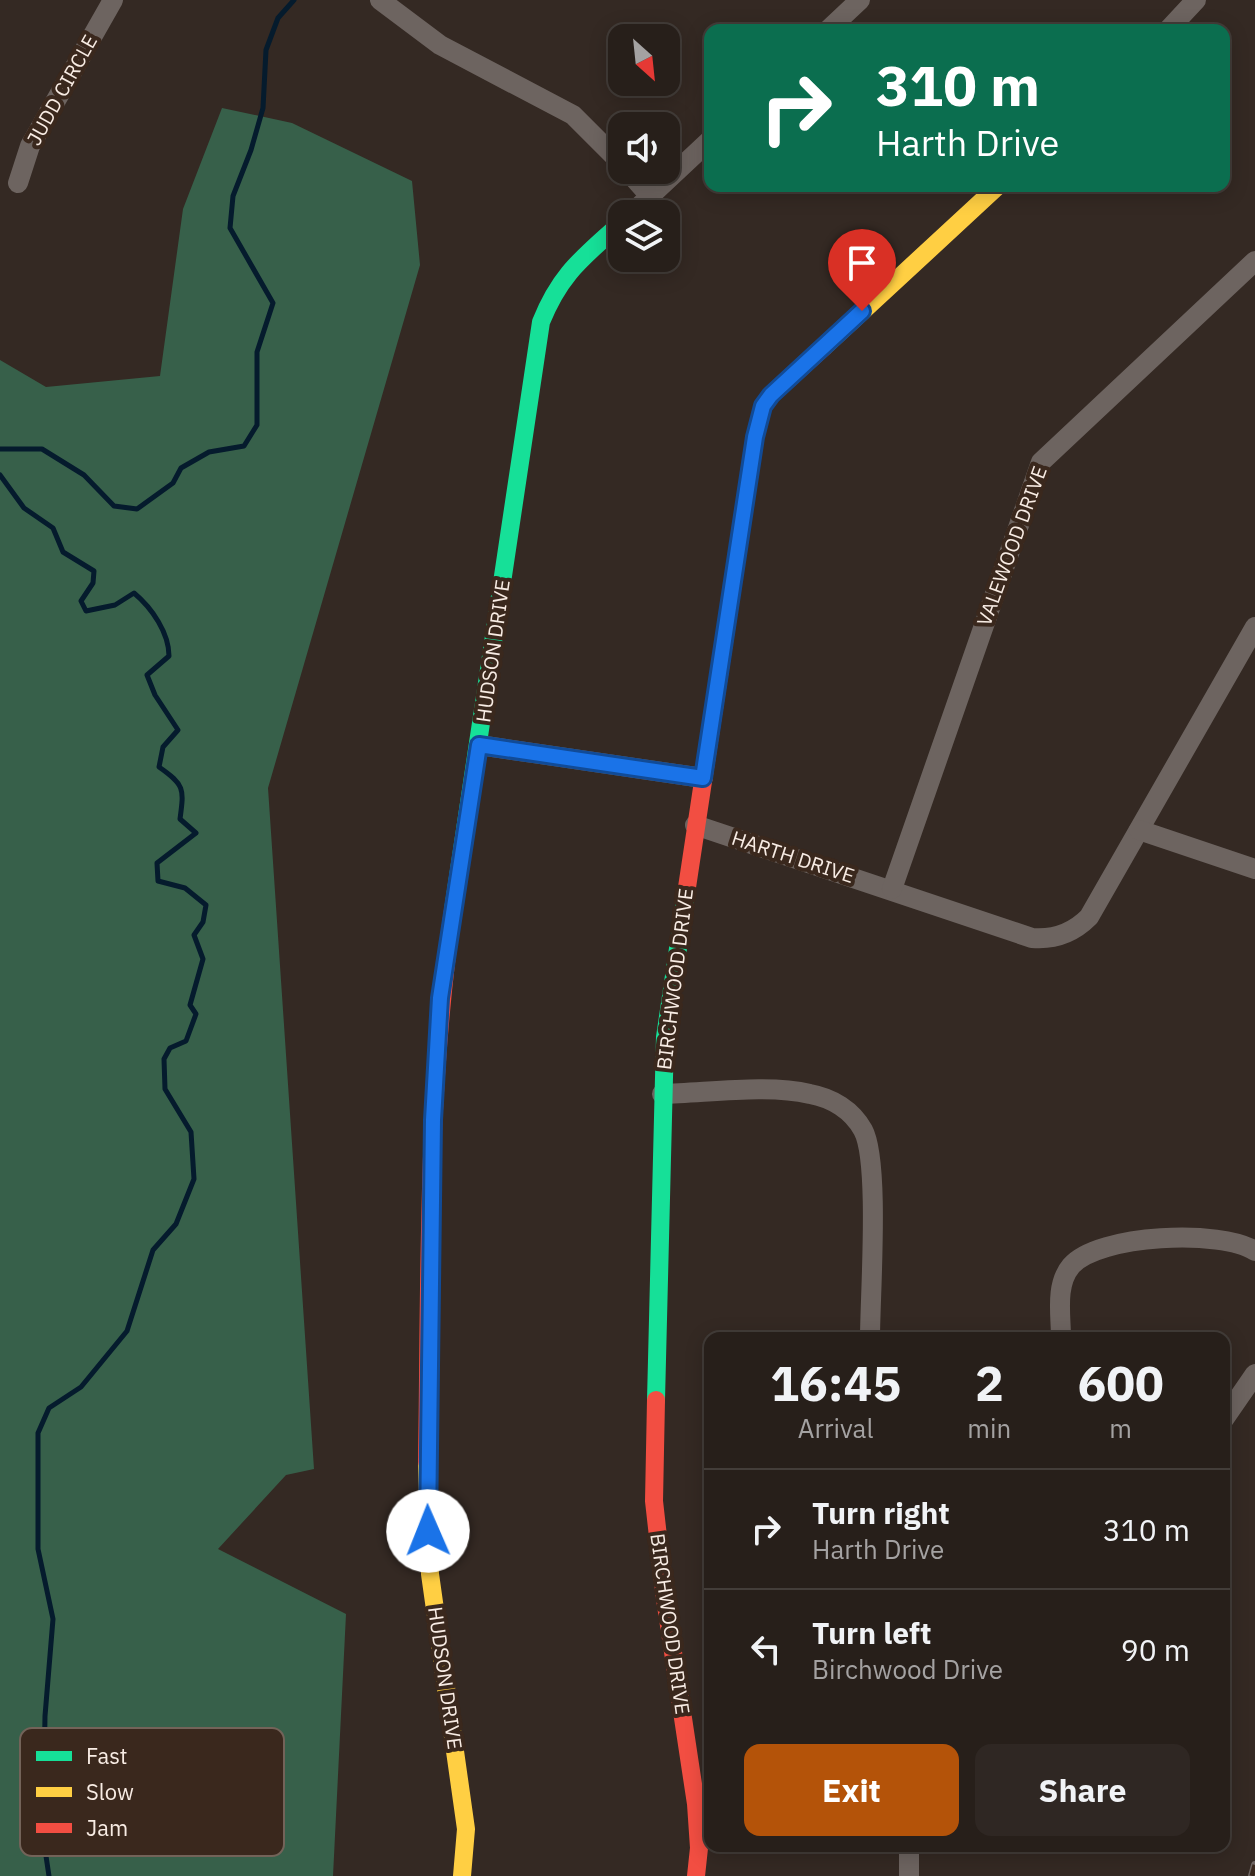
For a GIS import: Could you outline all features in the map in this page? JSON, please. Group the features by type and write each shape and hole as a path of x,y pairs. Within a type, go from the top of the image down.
{"street":[{"name":"JUDD CIRCLE","path":"18,183 30,146 113,0"},
{"path":"380,0 440,45 573,115 608,150"},
{"path":"834,24 860,0"},
{"path":"1174,24 1196,0"},
{"path":"646,200 704,146"},
{"path":"639,184 650,196"},
{"name":"BIRCHWOOD DRIVE","path":"696,1876 702,1788 658,1560 654,1501 662,1094 665,1037 695,825 755,437 763,406 771,395 991,192"},
{"name":"HUDSON DRIVE","path":"462,1876 466,1829 430,1574 426,1509 433,1120 440,998 541,322 553,292 567,273 608,235"},
{"name":"VALEWOOD DRIVE","path":"900,892 1041,462 1255,261"},
{"name":"HARTH DRIVE","path":"695,825 1032,938 1044,939 1068,933 1089,917 1255,627"},
{"path":"479,745 703,778"},
{"path":"1139,830 1255,869"},
{"path":"662,1094 787,1091 832,1100 852,1114 865,1133 872,1162 870,1332"},
{"path":"1061,1332 1061,1289 1072,1265 1089,1252 1133,1242 1217,1238 1238,1242 1255,1251"},
{"path":"1230,1410 1255,1374"},
{"path":"909,1852 909,1876"}],"green space":[{"path":"222,108 292,123 412,181 420,265 268,788 314,1469 286,1475 218,1549 346,1614 333,1876 0,1876 0,360 46,387 160,376 183,209"}],"waterway":[{"path":"0,449 42,449 84,475 114,506 137,509 173,483 181,468 209,452 244,446 257,425 257,352 273,303 230,228 233,196 263,108 266,50 278,18 294,0"},
{"path":"0,475 24,508 53,528 63,552 94,571 93,583 81,601 86,611 115,605 134,593 153,613 163,630 169,656 147,675 155,695 178,730 163,747 159,767 174,778 181,788 180,819 196,833 157,863 158,881 185,888 206,905 203,922 194,935 203,959 190,1005 196,1014 186,1041 170,1048 164,1059 165,1089 191,1132 194,1179 176,1224 153,1250 127,1331 81,1387 49,1408 38,1433 38,1549 53,1619 45,1728"},
{"path":"46,1856 49,1876"}],"railway":[{"path":"1252,1876 1255,1865"}],"traffic: fast":[{"path":"453,910 541,322 565,278 608,235"},
{"path":"656,1400 665,1037 686,894"}],"traffic: slow":[{"path":"824,347 992,192"},
{"path":"427,1462 430,1574 466,1829 462,1876"}],"traffic: jam":[{"path":"686,894 755,437 763,406 771,395 824,347"},
{"path":"427,1462 434,1116 444,978 453,910"},
{"path":"656,1400 654,1501 665,1599 696,1804 699,1848 696,1876"}],"route":[{"path":"428,1531 433,1120 440,998 479,745 703,778 755,437 763,406 862,311"}]}
